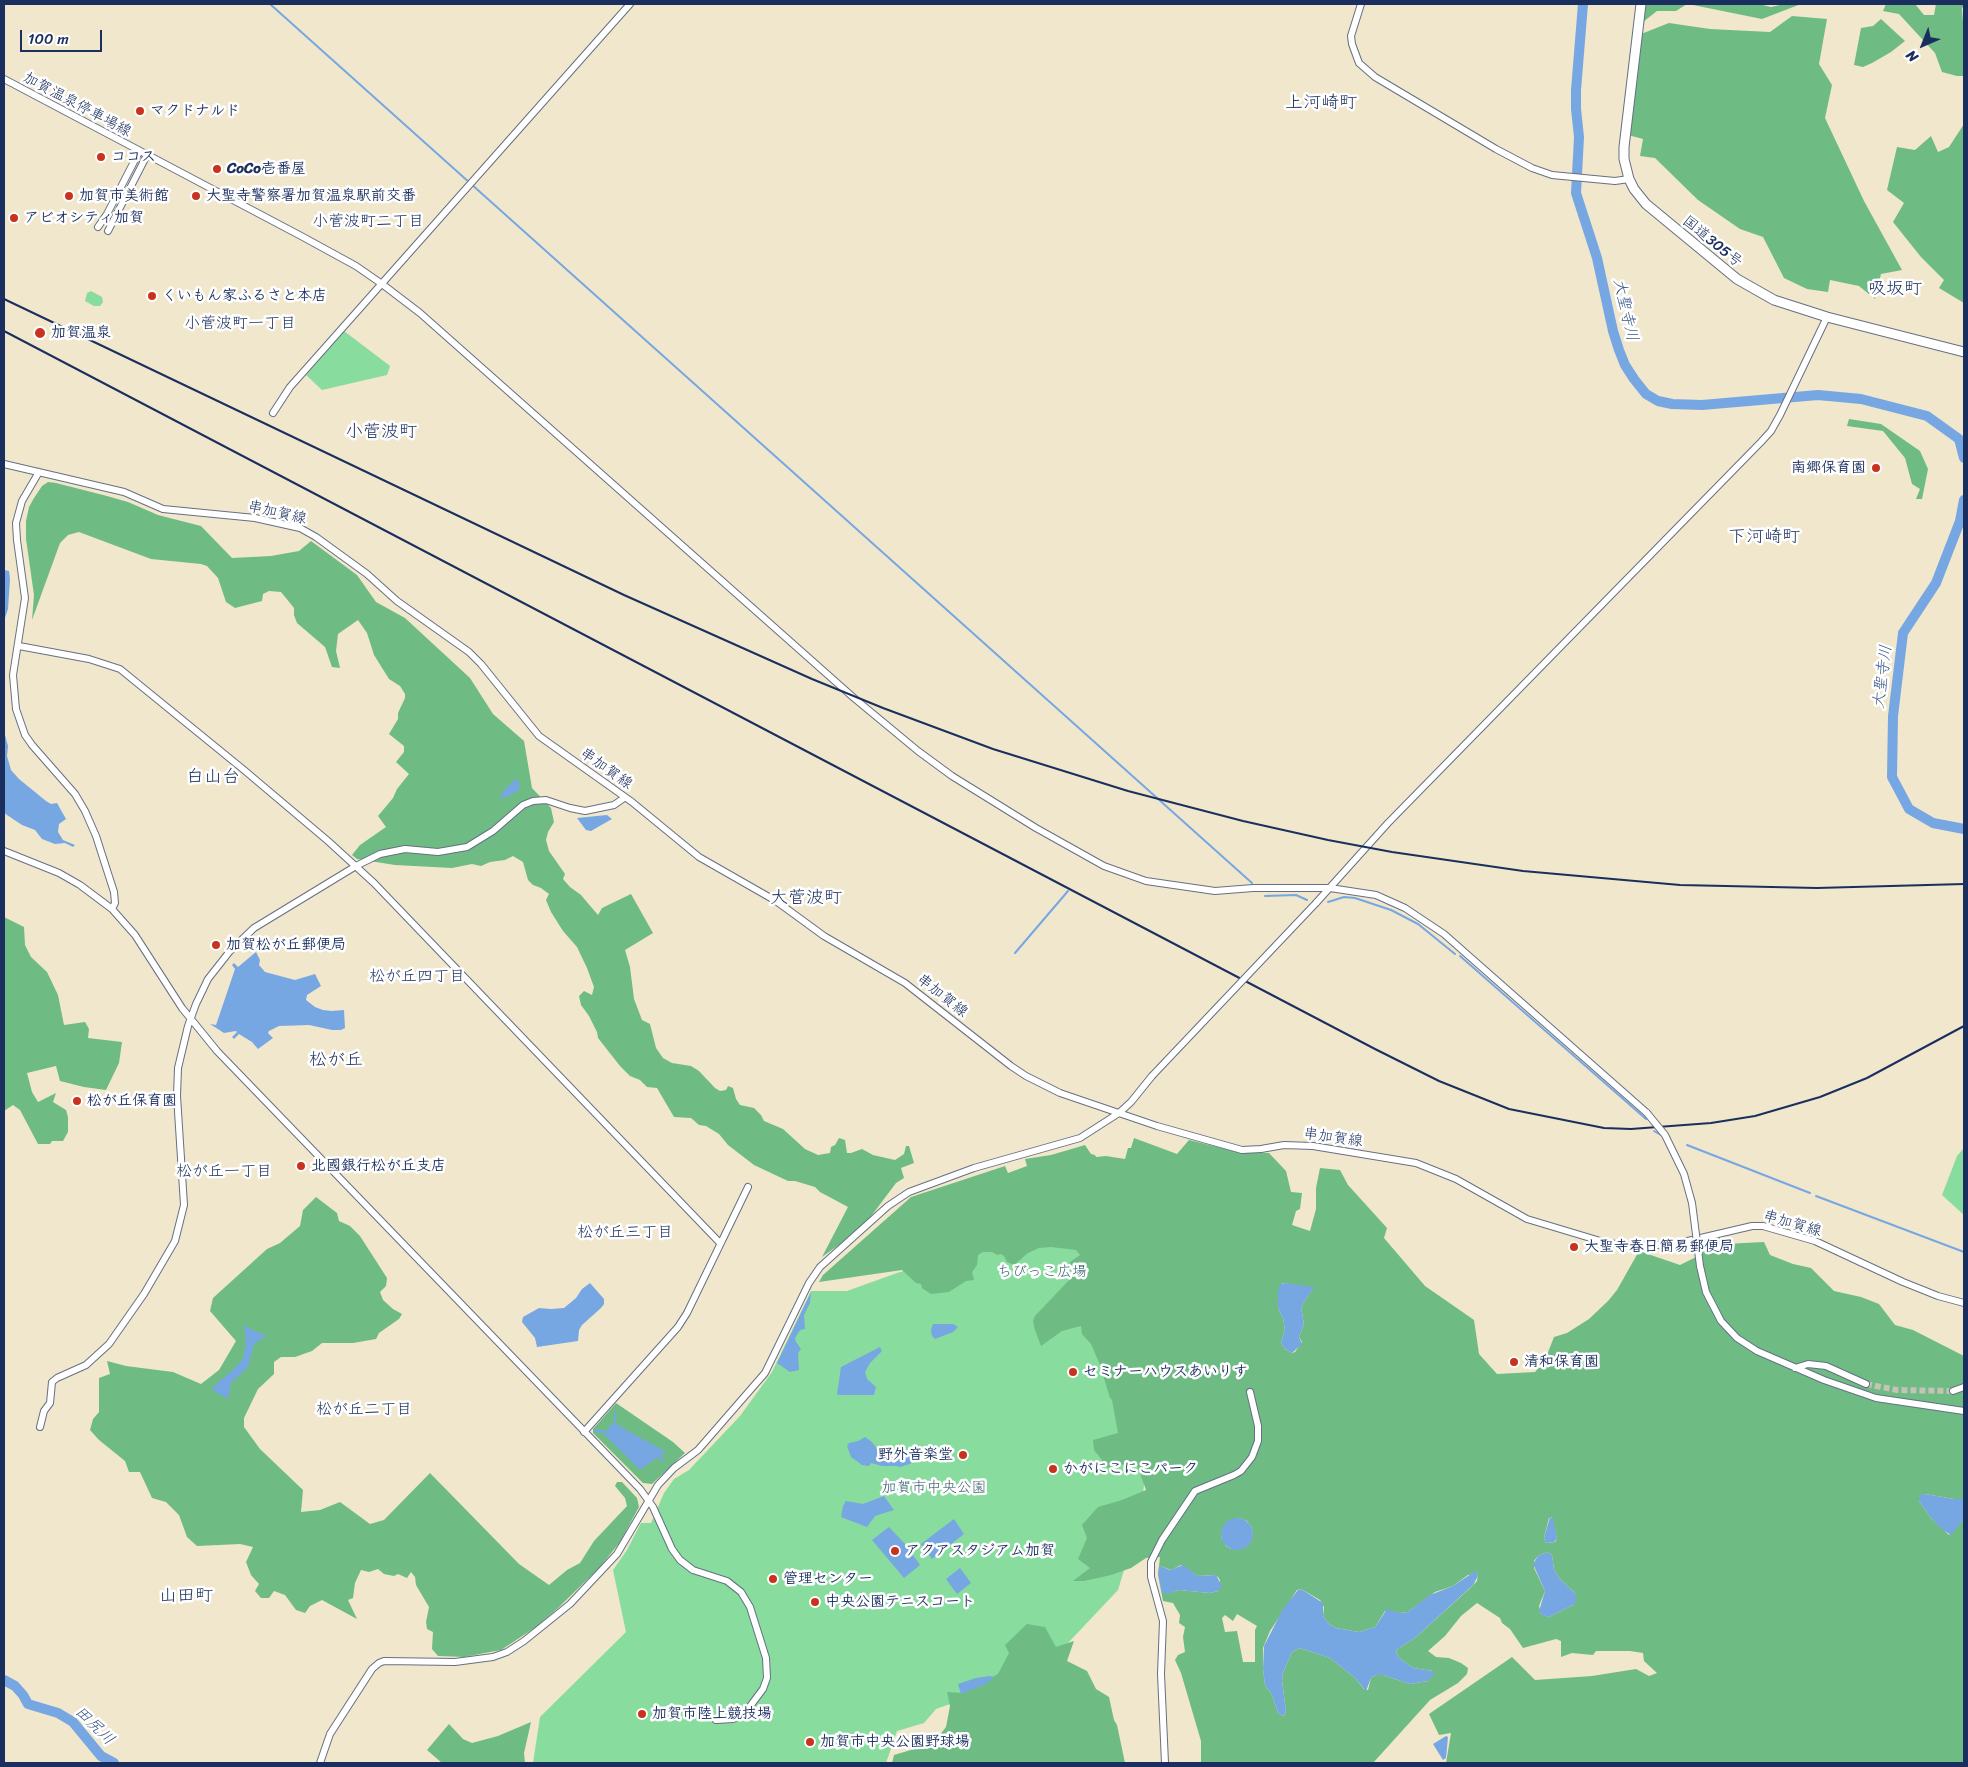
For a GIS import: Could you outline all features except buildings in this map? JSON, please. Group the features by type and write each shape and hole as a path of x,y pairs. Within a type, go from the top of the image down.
{"highway":[{"name":"国道305号","path":"1641,4 1624,135 1624,159 1629,178 1640,197 1652,210 1737,280 1774,300 1827,317 1964,352"}],"street":[{"path":"273,413 290,386 630,4"},
{"path":"1361,4 1351,36 1352,44 1359,63 1375,77 1496,149 1532,168 1552,174 1606,180 1616,181 1629,178"},
{"name":"加賀温泉停車場線","path":"4,79 146,156 303,237 356,266 382,284 420,313 854,698 918,752 952,776 1036,828 1104,866 1139,879 1181,887 1215,890 1330,888 1376,895 1390,900 1421,917 1462,949 1647,1113 1665,1135 1684,1174 1692,1203 1703,1284 1710,1301 1728,1330 1757,1351 1853,1392 1876,1398 1964,1411"},
{"name":"加賀温泉停車場線","path":"98,226 108,214 139,152"},
{"path":"108,231 146,156"},
{"path":"320,1763 330,1734 375,1665 384,1661 455,1662 485,1659 512,1649 564,1610 609,1564 623,1544 648,1500 668,1474 702,1446 765,1373 808,1283 820,1268 888,1206 909,1192 974,1168 1080,1138 1131,1102 1152,1076 1406,805 1771,431 1827,317"},
{"name":"串加賀線","path":"4,464 124,492 163,509 255,518 300,528 316,537 367,574 402,604 469,652 482,664 539,736 648,815 699,857 776,901 824,936 905,983 1026,1076 1060,1093 1118,1113 1242,1150 1284,1145 1313,1146 1416,1163 1456,1179 1527,1219 1607,1244 1637,1246 1676,1244 1752,1226 1763,1226 1810,1239 1903,1282 1938,1296 1964,1303"},
{"path":"39,472 22,501 16,523 25,590 25,607 13,686 16,709 19,720 32,745 75,794 85,811 96,836 114,892 115,903 112,909"},
{"path":"19,646 88,659 120,669 244,770 356,866 720,1243"},
{"path":"40,1427 44,1411 50,1404 52,1382 86,1365 109,1344 144,1294 176,1242 184,1204 177,1096 178,1068 190,1019 208,980 223,958 254,928 356,866 394,850 438,852 467,847 494,831 522,805 533,801 546,800 585,811 605,808 624,798"},
{"path":"4,851 58,873 80,885 112,909 135,935 190,1019 232,1067 640,1490 648,1500 666,1532 672,1549 680,1560 693,1570 717,1577 736,1587 746,1598 766,1658 768,1672 766,1683 752,1704 740,1716 725,1721 716,1720"},
{"path":"584,1432 678,1327 693,1302 748,1187"},
{"path":"1795,1368 1808,1364 1826,1366 1866,1384"},
{"path":"1954,1391 1964,1387"},
{"path":"1165,1763 1161,1674 1163,1621 1151,1578 1151,1562 1162,1540 1195,1491 1241,1472 1252,1457 1258,1441 1258,1426 1250,1392"}],"green space":[{"path":"1642,4 1687,4 1676,11 1657,11 1643,22"},
{"path":"1688,4 1759,4 1771,7 1784,4 1801,4 1762,19"},
{"path":"1886,4 1915,4 1924,15 1934,15 1936,4 1964,4 1962,9 1964,76 1942,72 1935,53 1899,14 1883,11"},
{"path":"1792,16 1827,19 1819,64 1832,85 1825,118 1864,201 1902,270 1881,274 1875,299 1859,286 1830,280 1828,292 1807,289 1784,278 1763,237 1740,229 1698,200 1655,158 1640,156 1643,139 1628,135 1636,87 1641,34 1669,23 1710,29 1770,32"},
{"path":"1881,19 1905,41 1872,63 1863,67 1854,65 1861,28 1873,26"},
{"path":"1964,124 1964,303 1939,288 1944,280 1921,257 1893,222 1904,203 1887,190 1897,147 1915,150 1931,136 1938,152 1949,147"},
{"path":"91,291 102,297 103,302 100,306 94,306 85,301 87,293"},
{"path":"344,331 390,366 387,375 322,390 306,375"},
{"path":"1849,419 1881,424 1920,451 1928,469 1922,499 1916,499 1920,489 1912,484 1905,458 1883,431 1847,426"},
{"path":"48,482 128,502 158,515 201,526 232,558 271,556 299,551 311,541 357,575 376,602 405,618 470,678 493,714 524,741 532,788 551,808 554,822 546,840 549,851 565,874 563,879 581,895 598,915 602,908 631,894 653,933 625,950 630,967 634,999 642,1020 650,1024 656,1048 663,1058 672,1063 691,1066 720,1091 726,1090 728,1086 733,1088 740,1105 754,1108 764,1121 783,1129 805,1149 818,1155 830,1153 831,1147 835,1145 839,1138 845,1140 847,1153 862,1149 873,1155 895,1160 904,1154 906,1146 909,1146 914,1163 901,1168 904,1178 896,1183 866,1223 822,1257 848,1207 820,1192 815,1187 795,1181 788,1181 754,1165 728,1145 719,1134 706,1126 699,1125 691,1118 674,1117 657,1088 647,1087 640,1080 630,1076 620,1066 598,1038 589,1016 581,1005 579,996 584,991 592,995 594,987 587,968 577,947 563,931 551,912 546,900 549,894 528,880 523,862 513,856 481,866 472,864 452,868 395,865 357,859 352,855 360,845 386,827 378,816 409,774 396,762 404,752 404,746 389,734 398,719 398,713 405,694 400,686 389,679 374,655 367,633 358,620 338,634 336,651 340,668 332,667 325,647 297,623 294,608 281,592 269,591 263,594 262,601 235,608 226,602 218,578 207,566 151,559 79,532 68,535 60,543 32,620 34,595 26,539 26,521 29,507 34,498 42,486"},
{"path":"4,917 24,927 25,945 31,957 47,972 58,995 64,1025 85,1022 89,1029 88,1038 122,1042 119,1063 106,1090 60,1081 56,1066 27,1073 32,1092 38,1102 56,1093 53,1102 66,1110 68,1132 63,1141 38,1144 20,1110 13,1105 4,1111"},
{"path":"1134,1138 1177,1154 1189,1140 1242,1153 1269,1153 1286,1171 1291,1192 1302,1193 1300,1209 1296,1211 1292,1225 1310,1231 1316,1209 1316,1188 1320,1168 1340,1170 1348,1185 1387,1228 1384,1238 1425,1286 1474,1320 1479,1354 1497,1374 1535,1372 1545,1360 1554,1337 1567,1333 1589,1319 1608,1301 1617,1290 1639,1251 1680,1265 1702,1254 1701,1242 1723,1236 1725,1244 1764,1242 1770,1255 1793,1264 1811,1268 1834,1291 1861,1297 1879,1304 1895,1325 1913,1330 1964,1356 1964,1499 1925,1494 1919,1501 1931,1518 1949,1535 1964,1519 1964,1763 1446,1763 1451,1733 1439,1735 1429,1714 1512,1657 1535,1680 1592,1676 1636,1669 1649,1676 1657,1673 1644,1661 1643,1653 1596,1651 1593,1655 1572,1653 1561,1657 1561,1641 1556,1639 1523,1648 1500,1618 1477,1603 1461,1616 1445,1636 1428,1651 1436,1657 1449,1658 1461,1663 1468,1668 1467,1674 1458,1683 1430,1700 1373,1763 1201,1763 1201,1741 1181,1673 1175,1660 1178,1655 1185,1652 1183,1637 1185,1627 1179,1623 1180,1615 1173,1603 1163,1601 1158,1575 1160,1557 1146,1558 1131,1568 1111,1575 1084,1581 1073,1581 1090,1568 1078,1559 1087,1538 1082,1525 1098,1507 1146,1490 1137,1465 1133,1462 1109,1468 1103,1465 1102,1460 1094,1450 1093,1440 1118,1433 1112,1400 1100,1365 1091,1344 1082,1334 1081,1326 1062,1331 1041,1346 1035,1330 1033,1321 1035,1316 1071,1278 1070,1262 1080,1255 1076,1250 1051,1247 1039,1248 1028,1253 1014,1265 1007,1262 1001,1254 983,1252 978,1255 977,1265 972,1272 974,1280 966,1281 949,1292 931,1294 902,1270 819,1282 823,1275 911,1197 1005,1166 1008,1173 1027,1166 1025,1159 1051,1155 1085,1145 1091,1154 1096,1157 1106,1156 1125,1159 1128,1148 1131,1148","holes":["1282,1283 1313,1288 1301,1307 1304,1324 1299,1337 1302,1342 1295,1352 1292,1353 1285,1349 1281,1343 1285,1329 1283,1318 1278,1308","1552,1517 1557,1539 1555,1542 1546,1543 1544,1538 1549,1518","1239,1518 1247,1521 1252,1528 1253,1536 1231,1549 1226,1546 1221,1537 1222,1530","1547,1552 1552,1555 1554,1569 1559,1578 1575,1593 1573,1605 1549,1617 1541,1614 1539,1606 1545,1591 1534,1568 1534,1561 1538,1556","1181,1565 1198,1576 1214,1575 1220,1580 1218,1591 1210,1593 1179,1590 1168,1593 1162,1590 1158,1575 1161,1566 1171,1570","1478,1574 1477,1581 1469,1589 1415,1638 1396,1650 1398,1657 1413,1668 1433,1671 1428,1681 1410,1684 1383,1675 1376,1675 1371,1678 1368,1690 1364,1689 1355,1678 1330,1658 1300,1648 1292,1652 1283,1673 1282,1681 1286,1711 1284,1716 1278,1713 1272,1695 1265,1685 1263,1648 1270,1631 1297,1590 1301,1589 1320,1600 1324,1607 1323,1616 1329,1624 1336,1628 1359,1632 1375,1627 1385,1611 1408,1612 1435,1592 1453,1586 1468,1575","1237,1614 1257,1626 1255,1630 1255,1662 1243,1662 1237,1631 1225,1632 1222,1618 1225,1615 1233,1621"]},
{"path":"1964,1148 1964,1215 1942,1195 1957,1156"},
{"path":"316,1197 337,1213 339,1221 350,1226 360,1236 387,1278 386,1286 380,1292 383,1300 402,1314 399,1319 379,1333 376,1339 353,1343 322,1343 312,1351 295,1357 281,1357 274,1362 274,1374 258,1389 244,1418 244,1427 260,1449 303,1490 301,1512 320,1510 340,1502 370,1524 384,1520 430,1473 519,1564 549,1585 567,1570 580,1563 594,1541 627,1506 625,1498 615,1486 617,1482 622,1482 637,1498 639,1507 620,1542 600,1567 536,1627 501,1650 464,1657 438,1656 432,1649 433,1632 427,1629 426,1622 429,1607 411,1572 407,1578 398,1574 394,1576 384,1574 378,1569 369,1572 361,1570 355,1583 353,1598 348,1600 357,1619 322,1600 310,1606 305,1613 296,1610 285,1595 274,1591 269,1598 261,1598 255,1591 259,1584 251,1575 246,1562 253,1547 240,1544 197,1546 187,1537 179,1515 166,1502 152,1498 140,1472 129,1472 125,1461 99,1440 90,1430 93,1419 99,1412 99,1378 110,1374 107,1361 126,1366 173,1372 201,1384 219,1370 236,1341 210,1311 213,1298 267,1249 280,1243 300,1226 303,1210"},
{"name":"加賀市中央公園","path":"1073,1239 1088,1258 1145,1479 1139,1520 1118,1590 1067,1644 970,1697 936,1709 924,1723 897,1731 886,1763 533,1763 540,1717 626,1632 613,1570 627,1550 641,1523 651,1523 664,1493 674,1479 689,1470 740,1416 772,1372 811,1291 847,1291 968,1251"},
{"path":"616,1403 673,1442 685,1453 652,1484 643,1483 593,1433 593,1429"},
{"path":"1027,1624 1045,1627 1056,1647 1074,1641 1067,1661 1087,1671 1096,1689 1109,1697 1125,1763 892,1763 894,1755 931,1744 939,1736 946,1727 950,1706 947,1692 963,1693 998,1674 1009,1653 1005,1645"},
{"path":"531,1722 524,1753 525,1763 442,1763 427,1750 449,1724 463,1739 472,1743 498,1736"}],"water":[{"path":"4,570 9,571 10,579 8,609 4,621"},
{"path":"4,731 11,770 46,801 51,804 57,803 66,819 59,824 58,832 63,840 75,845 73,847 65,843 55,844 42,839 35,830 22,825 4,813"},
{"path":"515,779 518,780 520,789 500,799 503,792"},
{"path":"607,815 612,819 591,831 586,830 577,818"},
{"path":"256,952 260,960 259,965 265,972 295,980 315,974 321,986 307,995 306,1000 323,1010 344,1010 345,1028 332,1030 309,1025 279,1026 269,1031 268,1033 273,1038 258,1049 252,1042 239,1034 234,1039 232,1037 236,1031 224,1033 210,1024 216,1025 235,969 232,965 234,963 238,967"},
{"path":"590,1283 604,1299 604,1304 582,1325 579,1330 578,1341 537,1347 535,1338 522,1322 523,1317 539,1308 564,1308"},
{"path":"1281,1284 1314,1287 1301,1307 1304,1324 1299,1337 1302,1344 1292,1353 1285,1349 1281,1343 1285,1329 1283,1318 1278,1308 1278,1290"},
{"path":"811,1292 810,1303 804,1315 805,1329 800,1330 795,1338 801,1349 798,1353 799,1370 790,1372 777,1363"},
{"path":"933,1324 953,1324 958,1327 953,1332 935,1339 932,1336 931,1330"},
{"path":"244,1325 266,1336 254,1344 248,1367 231,1383 228,1399 212,1388 243,1359 246,1343"},
{"path":"880,1347 882,1351 870,1363 865,1372 867,1379 876,1387 874,1395 837,1394 841,1367"},
{"path":"614,1410 616,1412 616,1424 666,1452 661,1455 664,1461 662,1462 658,1457 640,1470 603,1433 594,1432 594,1429 606,1431 614,1422"},
{"path":"865,1437 877,1449 885,1446 895,1453 893,1462 897,1461 899,1453 910,1453 914,1456 913,1460 910,1464 900,1467 871,1463 869,1466 862,1465 851,1457 847,1446 849,1443"},
{"path":"1920,1495 1964,1499 1964,1519 1951,1535 1931,1518 1919,1501"},
{"path":"884,1496 894,1510 875,1516 867,1527 841,1517 846,1501 863,1504"},
{"path":"1550,1517 1553,1518 1557,1539 1554,1542 1546,1543 1544,1538"},
{"path":"1237,1518 1243,1519 1248,1523 1252,1528 1252,1540 1248,1545 1243,1549 1237,1550 1231,1549 1226,1545 1222,1540 1221,1534 1222,1528 1226,1523 1231,1519"},
{"name":"アクアスタジアム加賀","path":"954,1519 964,1534 932,1559 921,1544"},
{"name":"アクアスタジアム加賀","path":"889,1527 906,1545 920,1565 904,1578 872,1540"},
{"path":"1547,1552 1552,1555 1554,1569 1559,1578 1576,1594 1576,1602 1573,1605 1549,1617 1542,1615 1539,1611 1545,1591 1533,1564 1538,1556"},
{"path":"1183,1565 1198,1576 1216,1575 1222,1586 1218,1591 1210,1593 1179,1590 1166,1594 1162,1592 1158,1575 1159,1567 1170,1570"},
{"name":"アクアスタジアム加賀","path":"960,1568 971,1583 957,1594 946,1579"},
{"path":"1474,1572 1477,1572 1478,1576 1473,1585 1415,1638 1396,1650 1398,1657 1413,1668 1433,1671 1434,1674 1428,1681 1410,1684 1383,1675 1376,1675 1371,1678 1366,1691 1355,1678 1330,1658 1300,1648 1292,1652 1283,1673 1282,1681 1286,1711 1284,1716 1278,1713 1272,1695 1265,1685 1263,1669 1264,1646 1283,1609 1298,1590 1301,1589 1323,1603 1323,1616 1329,1624 1336,1628 1359,1632 1375,1627 1387,1609 1399,1613 1408,1612 1430,1595 1453,1586"},
{"path":"990,1676 994,1677 986,1684 961,1694 958,1684"},
{"path":"1446,1736 1448,1737 1446,1758 1443,1760 1433,1744"}],"waterway":[{"path":"270,4 1252,883"},
{"name":"大聖寺川","path":"1583,4 1576,90 1579,137 1576,193 1597,258 1619,350 1625,365 1646,394 1658,401 1672,404 1702,405 1818,395 1861,399 1927,416 1959,439 1964,458"},
{"name":"大聖寺川","path":"1964,500 1960,521 1936,583 1903,633 1893,716 1892,777 1909,809 1933,823 1964,829"},
{"path":"1015,953 1068,891"},
{"path":"1265,896 1296,895 1307,900"},
{"path":"1328,902 1344,897 1355,898 1391,910 1418,924 1455,954"},
{"path":"1460,956 1646,1119"},
{"path":"1654,1131 1661,1135"},
{"path":"1687,1145 1810,1193"},
{"path":"1816,1196 1964,1252"},
{"name":"田尻川","path":"4,1680 15,1686 28,1704 58,1713 73,1722 101,1756 114,1763"}],"tunnel":[{"path":"1866,1384 1897,1390 1953,1391"}],"railway":[{"path":"4,299 624,595 812,679 993,749 1128,791 1243,821 1328,840 1392,852 1523,871 1680,885 1817,888 1964,884"},
{"path":"4,331 1375,1049 1439,1081 1509,1109 1604,1128 1631,1129 1711,1123 1755,1116 1820,1097 1867,1078 1964,1026"}],"place":[{"name":"マクドナルド","path":"140,111"},
{"name":"ココス","path":"101,157"},
{"name":"CoCo壱番屋","path":"217,169"},
{"name":"加賀市美術館","path":"69,196"},
{"name":"大聖寺警察署加賀温泉駅前交番","path":"196,196"},
{"name":"アビオシティ加賀","path":"14,218"},
{"name":"くいもん家ふるさと本店","path":"152,296"},
{"name":"加賀温泉","path":"40,333"},
{"name":"南郷保育園","path":"1876,468"},
{"name":"加賀松が丘郵便局","path":"216,945"},
{"name":"松が丘保育園","path":"77,1101"},
{"name":"北國銀行松が丘支店","path":"301,1166"},
{"name":"大聖寺春日簡易郵便局","path":"1574,1247"},
{"name":"清和保育園","path":"1514,1362"},
{"name":"セミナーハウスあいりす","path":"1073,1372"},
{"name":"野外音楽堂","path":"963,1455"},
{"name":"かがにこにこパーク","path":"1053,1469"},
{"name":"アクアスタジアム加賀","path":"895,1551"},
{"name":"管理センター","path":"773,1579"},
{"name":"中央公園テニスコート","path":"815,1602"},
{"name":"加賀市陸上競技場","path":"642,1714"},
{"name":"加賀市中央公園野球場","path":"810,1742"}],"district":[{"name":"上河崎町","path":"1321,103"},
{"name":"小菅波町二丁目","path":"368,222"},
{"name":"吸坂町","path":"1895,289"},
{"name":"小菅波町一丁目","path":"240,324"},
{"name":"小菅波町","path":"381,432"},
{"name":"下河崎町","path":"1764,537"},
{"name":"白山台","path":"213,777"},
{"name":"大菅波町","path":"806,898"},
{"name":"松が丘四丁目","path":"417,977"},
{"name":"松が丘","path":"336,1060"},
{"name":"松が丘一丁目","path":"224,1172"},
{"name":"松が丘三丁目","path":"625,1233"},
{"name":"松が丘二丁目","path":"364,1410"},
{"name":"山田町","path":"186,1596"}],"park label":[{"name":"ちびっこ広場","path":"1042,1272"}]}
